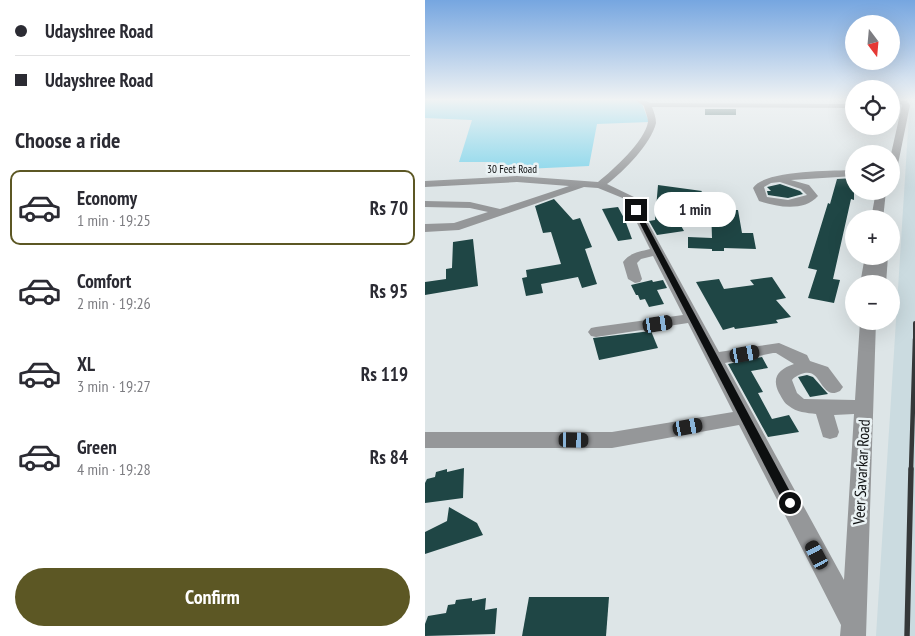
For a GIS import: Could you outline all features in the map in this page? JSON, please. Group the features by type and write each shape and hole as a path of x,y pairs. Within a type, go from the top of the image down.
{"street":[{"path":"425,228 455,227 593,184 622,168 649,129"},
{"path":"783,179 788,183 805,187 813,196 797,202 776,203 763,200 758,188 761,182 791,176 845,173"},
{"name":"30 Feet Road","path":"425,184 517,180 593,184 629,197 745,417 853,630"},
{"path":"425,204 471,205 501,212"},
{"path":"635,279 630,262 636,256 657,251"},
{"path":"595,332 693,318"},
{"name":"Veer Savarkar Road","path":"853,630 867,330"},
{"path":"714,359 779,348 801,359 803,364 822,371 834,386"},
{"path":"803,364 801,368 784,376 783,382 794,401 800,405 864,407"},
{"path":"823,406 830,432"},
{"path":"425,440 612,440 745,417"}],"shaded area":[{"path":"469,129 596,129 589,166 504,170 493,162 459,162"},
{"path":"908,129 915,129 915,636 876,636 895,330 900,330 899,275"}],"building":[{"path":"837,179 845,179 845,200 851,200 849,210 845,210 845,226 833,279 840,280 834,303 808,298 817,270 808,268"},
{"path":"780,184 800,191 803,194 788,198 768,195 767,191 771,191 767,187"},
{"path":"658,185 702,191 685,215 675,215 684,231 657,235 649,221 655,220"},
{"path":"554,199 573,220 580,218 592,247 585,249 597,284 582,288 578,277 541,284 543,293 526,296 522,278 527,277 526,270 561,264 551,232 543,233 535,206"},
{"path":"618,207 632,239 618,241 602,209"},
{"path":"711,207 735,207 735,210 738,210 742,233 753,233 756,249 724,248 724,251 712,251 712,249 688,248 688,237 712,238"},
{"path":"473,239 478,286 425,295 425,282 446,279 446,269 452,268 453,242"},
{"path":"772,277 786,298 776,300 791,317 776,320 778,323 735,329 734,327 723,330 696,282 719,279 724,289 754,285 750,280"},
{"path":"652,280 653,282 663,280 667,288 657,290 664,304 649,307 645,299 640,300 631,285"},
{"path":"651,331 658,348 599,360 593,338"},
{"path":"762,357 768,368 751,371 763,392 758,393 772,419 789,415 799,432 768,437 728,364"},
{"path":"807,375 813,377 828,394 810,397 798,377"},
{"path":"464,468 463,498 425,503 425,483 427,479 435,477 436,472 447,469 447,472"},
{"path":"449,507 477,523 483,535 425,554 425,532 447,521"},
{"path":"529,597 609,597 606,636 522,636"},
{"path":"472,598 472,601 486,598 485,610 497,608 495,634 425,636 425,624 428,616 446,613 448,605 455,604 456,600"}],"railway":[{"path":"915,323 915,339"},
{"path":"911,470 915,339"},
{"path":"907,636 911,469"}],"route":[{"path":"636,210 790,503"}]}
